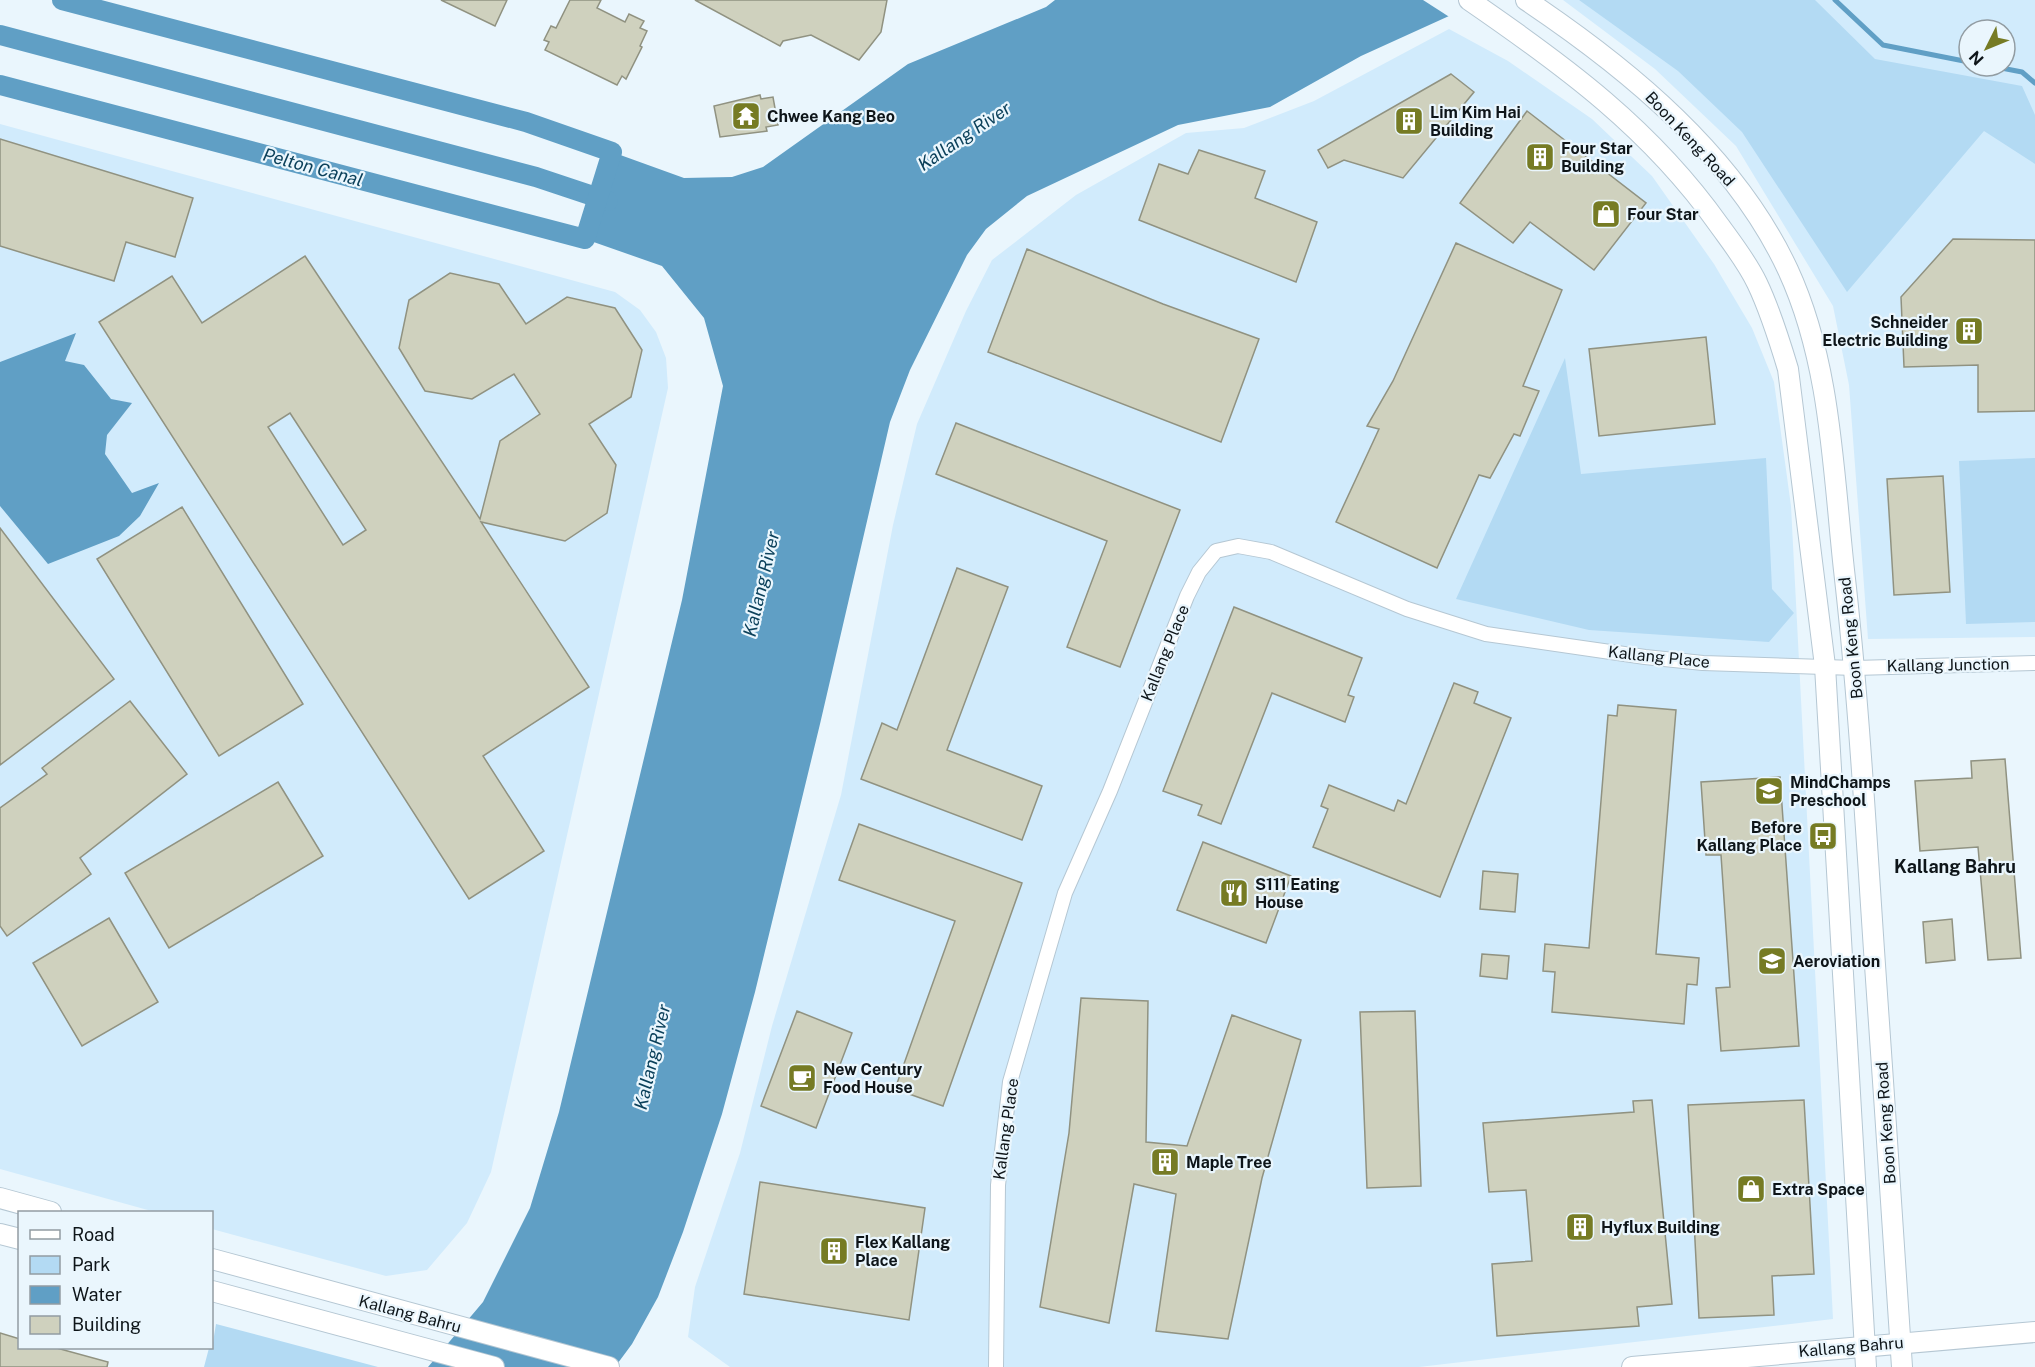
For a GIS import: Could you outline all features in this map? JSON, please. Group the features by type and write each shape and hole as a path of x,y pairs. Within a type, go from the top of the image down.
{"main road":[{"name":"Boon Keng Road","path":"1469,0 1525,38 1611,105 1666,158 1700,198 1756,281 1776,330 1788,369 1825,666 1866,1367"},
{"name":"Boon Keng Road","path":"1526,0 1645,90 1730,178 1761,223 1788,269 1806,314 1824,386 1855,668 1902,1367"},
{"path":"0,1198 47,1211"},
{"path":"0,1234 18,1238"},
{"name":"Kallang Bahru","path":"213,1258 400,1312 609,1367"},
{"name":"Kallang Bahru","path":"213,1291 494,1367"},
{"name":"Kallang Bahru","path":"1632,1367 2035,1332"}],"street":[{"name":"Kallang Place","path":"996,1367 998,1185 1010,1082 1065,893 1110,791 1187,596 1199,572 1216,551 1238,546 1271,552 1407,609 1486,634 1699,663 1825,666"},
{"name":"Kallang Junction","path":"1825,666 1855,668 2035,663"}],"shaded area":[{"path":"1563,0 2035,0 2035,637 1868,639 1849,385 1833,306 1736,146 1655,69"},
{"path":"1449,29 1508,61 1592,119 1652,176 1714,264 1752,328 1774,382 1791,506 1833,1319 1419,1367 730,1367 688,1337 695,1287 740,1153 772,1026 841,795 893,525 917,424 966,311 992,260 1076,195 1186,133 1244,128 1314,101"},
{"path":"0,124 615,292 640,310 656,332 666,358 668,388 491,1172 467,1223 427,1270 386,1276 213,1229 213,1211 151,1211 0,1169"}],"green space":[{"path":"1579,0 1815,0 1875,59 1957,74 1957,78 1978,78 2022,86 2035,115 2035,164 1984,131 1847,292 1742,132 1678,71"},
{"path":"1565,358 1581,474 1766,458 1772,589 1794,613 1769,642 1589,630 1456,599"},
{"path":"2035,458 2035,622 1966,624 1959,461"},
{"path":"216,1324 378,1367 204,1367 209,1349 213,1349"}],"water":[{"name":"Kallang River","path":"1055,0 1472,0 1449,16 1361,56 1270,107 1178,125 1027,196 986,229 967,255 910,370 890,422 755,992 722,1114 683,1232 658,1297 632,1344 615,1367 428,1367 483,1302 530,1208 559,1112 682,600 723,386 704,318 662,266 585,239 612,152 684,178 732,177 763,167 908,64 1046,7"},
{"path":"76,333 65,361 84,365 111,399 132,403 107,435 105,454 132,493 159,483 140,516 119,536 48,564 0,506 0,362"}],"pier":[{"path":"1423,0 1475,0 1451,18"}],"building":[{"path":"441,0 507,0 495,26"},
{"path":"570,0 601,0 597,8 625,22 629,14 644,21 640,28 647,31 640,46 642,47 626,79 622,76 617,85 545,50 549,42 544,40 551,26 556,28"},
{"path":"695,0 887,0 881,32 859,60 811,35 783,41 780,46"},
{"name":"Lim Kim Hai Building","path":"1451,74 1474,92 1403,178 1344,160 1328,168 1318,150"},
{"name":"Chwee Kang Beo","path":"760,95 761,99 773,97 778,125 766,127 767,131 720,137 714,106"},
{"name":"Four Star Building","path":"1527,111 1646,203 1594,270 1530,222 1513,243 1460,203"},
{"path":"0,139 193,198 175,257 126,242 114,281 0,246"},
{"path":"1199,150 1265,171 1255,198 1317,222 1296,282 1139,220 1159,164 1188,174"},
{"name":"Schneider Electric Building","path":"1953,239 2035,240 2035,411 1978,412 1978,365 1904,367 1901,297"},
{"path":"1456,243 1562,290 1523,386 1539,391 1520,436 1514,434 1490,478 1479,475 1437,568 1336,522 1379,429 1367,426 1393,381"},
{"path":"1027,249 1163,304 1259,339 1221,442 988,352"},
{"path":"305,256 480,519 500,441 540,414 514,374 472,399 425,391 399,348 409,300 450,273 499,284 526,324 567,297 615,308 642,350 631,397 589,424 616,465 607,513 565,541 481,522 589,687 483,756 544,851 469,899 99,322 172,276 202,323","holes":["290,413 366,530 343,545 268,427"]},
{"path":"1706,337 1715,424 1599,436 1589,349"},
{"path":"956,423 1180,510 1120,667 1067,647 1107,541 936,474"},
{"path":"1943,476 1950,592 1894,595 1887,479"},
{"path":"182,507 303,704 219,756 97,559"},
{"path":"0,528 114,679 0,765"},
{"path":"957,568 1008,587 947,750 1042,786 1022,840 861,779 882,723 897,730"},
{"path":"1234,607 1362,658 1348,695 1354,697 1345,722 1272,693 1221,824 1198,815 1202,805 1163,791"},
{"path":"1454,683 1478,692 1474,703 1511,718 1440,897 1313,847 1328,809 1321,806 1329,785 1394,811 1398,800 1406,804"},
{"path":"130,701 187,774 80,858 91,874 7,936 0,926 0,808 47,774 42,768"},
{"path":"1618,705 1676,710 1656,954 1699,958 1697,985 1687,984 1684,1024 1552,1012 1555,972 1543,971 1545,944 1589,948 1608,715 1617,716"},
{"path":"2005,759 2021,958 1988,960 1978,847 1920,851 1915,781 1972,778 1971,761"},
{"path":"1780,777 1799,1046 1721,1051 1716,988 1730,987 1721,855 1706,855 1701,782"},
{"path":"278,782 323,856 169,948 125,873"},
{"path":"859,824 1022,883 943,1106 895,1089 955,921 839,880"},
{"name":"S111 Eating House","path":"1203,842 1291,876 1266,943 1177,910"},
{"path":"1483,871 1518,874 1515,912 1480,909"},
{"path":"109,918 158,1002 82,1046 33,963"},
{"path":"1952,919 1955,960 1926,963 1923,922"},
{"path":"1482,954 1509,956 1507,979 1480,976"},
{"name":"Maple Tree","path":"1081,998 1148,1001 1146,1142 1187,1146 1232,1015 1301,1040 1262,1178 1228,1339 1156,1331 1176,1194 1134,1184 1109,1323 1040,1307 1069,1133"},
{"path":"797,1011 852,1033 816,1128 761,1106"},
{"path":"1415,1011 1421,1186 1367,1188 1360,1012"},
{"name":"Hyflux Building","path":"1652,1100 1672,1304 1637,1307 1639,1326 1497,1336 1492,1264 1532,1261 1526,1190 1489,1192 1483,1123 1634,1112 1633,1101"},
{"name":"Extra Space","path":"1804,1100 1814,1274 1772,1276 1774,1315 1699,1318 1688,1105"},
{"name":"Flex Kallang Place","path":"760,1182 925,1208 909,1320 744,1294"},
{"path":"0,1333 18,1338 18,1349 60,1349 108,1362 107,1367 0,1367"}],"waterway":[{"name":"Pelton Canal","path":"0,85 585,239 612,152 526,122 62,0"},
{"path":"1835,0 1883,45 1957,60"},
{"name":"Pelton Canal","path":"0,35 536,177 608,201"},
{"path":"2017,71 2022,72 2035,83"}],"place":[{"name":"Chwee Kang Beo","path":"746,116"},
{"name":"Lim Kim Hai Building","path":"1409,121"},
{"name":"Four Star Building","path":"1540,157"},
{"name":"Four Star","path":"1606,214"},
{"name":"Schneider Electric Building","path":"1969,331"},
{"name":"MindChamps Preschool","path":"1769,791"},
{"name":"Before Kallang Place","path":"1823,836"},
{"name":"S111 Eating House","path":"1234,893"},
{"name":"Aeroviation","path":"1772,961"},
{"name":"New Century Food House","path":"802,1078"},
{"name":"Maple Tree","path":"1165,1162"},
{"name":"Extra Space","path":"1751,1189"},
{"name":"Hyflux Building","path":"1580,1227"},
{"name":"Flex Kallang Place","path":"834,1251"}],"district":[{"name":"Kallang Bahru","path":"1955,866"}]}
